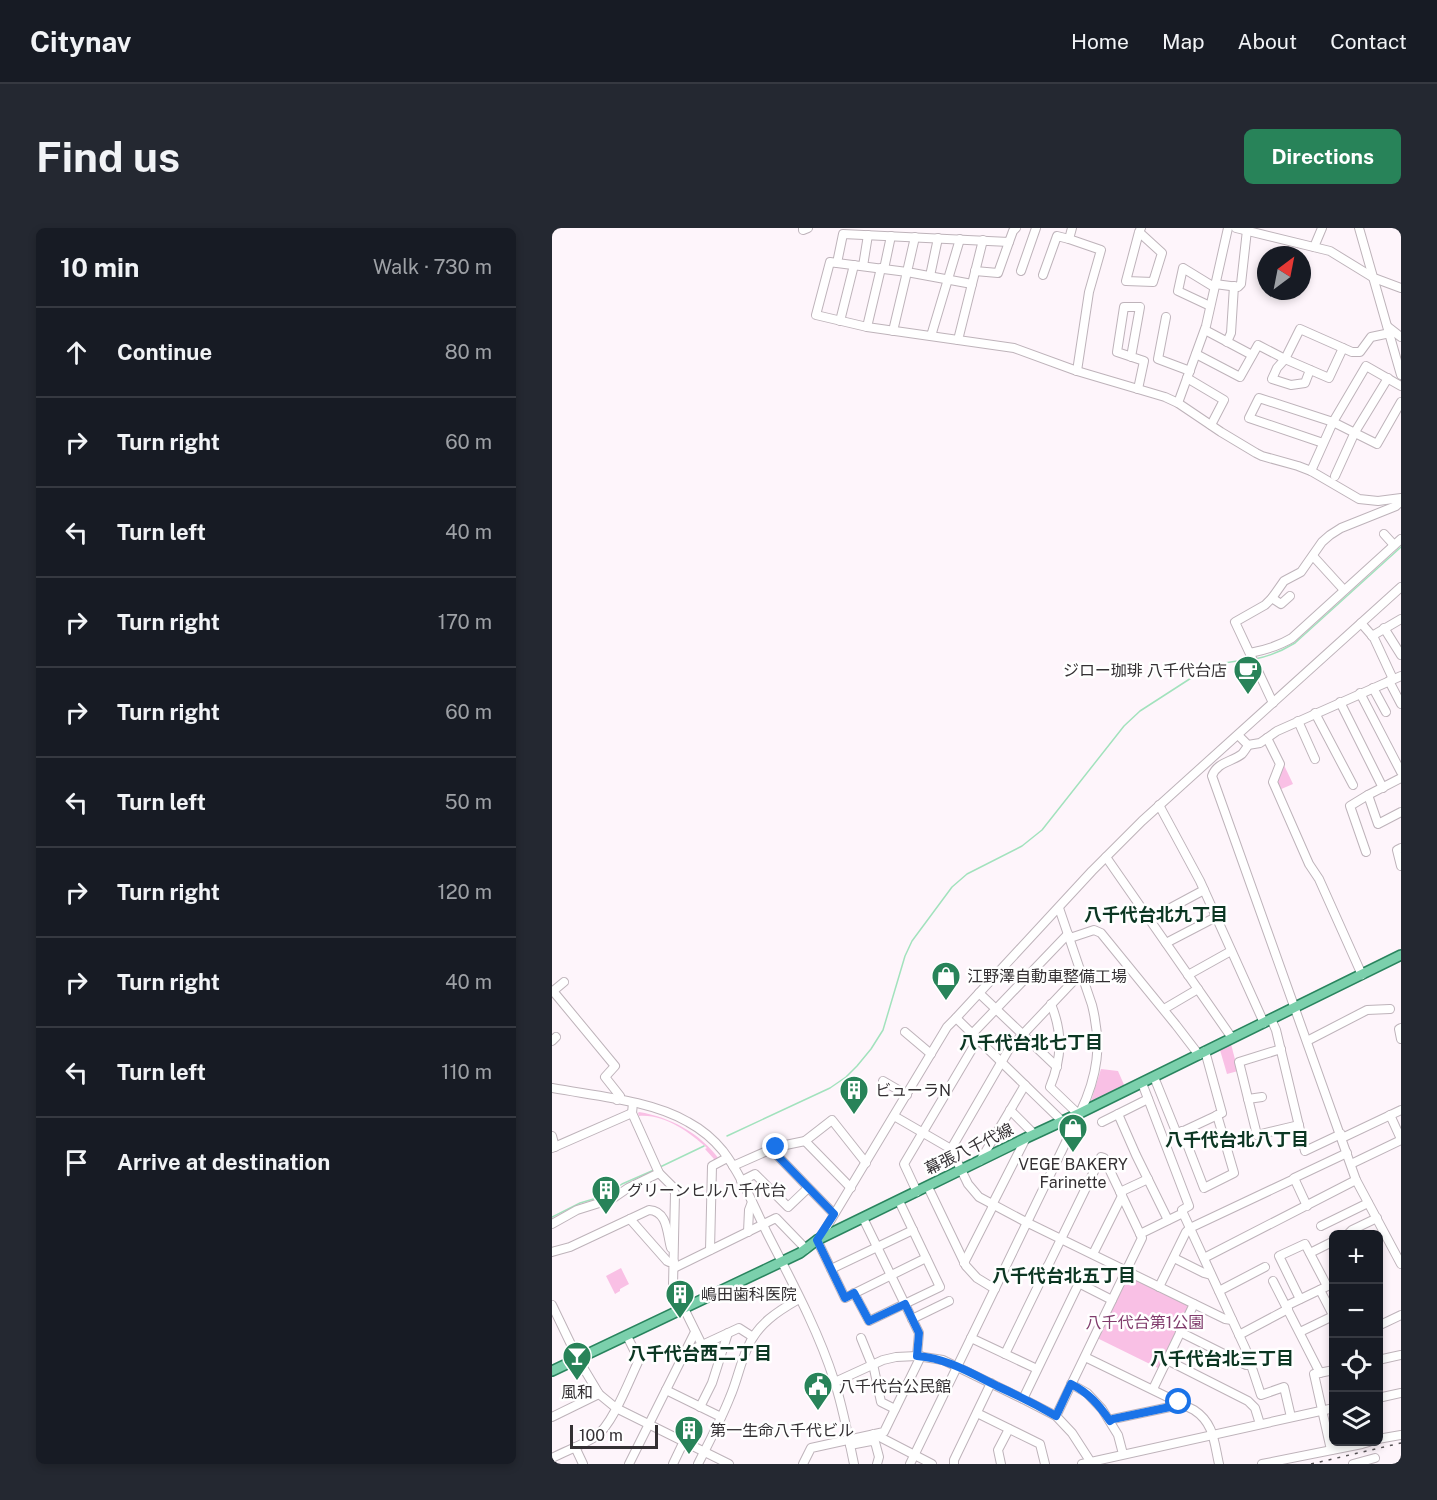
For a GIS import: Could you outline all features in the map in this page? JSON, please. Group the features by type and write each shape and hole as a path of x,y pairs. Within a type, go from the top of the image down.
{"main road":[{"name":"幕張八千代線","path":"552,1371 782,1261 806,1249 817,1240 1401,955"}],"street":[{"path":"803,228 803,230 808,228"},
{"path":"975,271 998,273 1016,228"},
{"path":"1021,271 1036,228"},
{"path":"1069,239 1072,228"},
{"path":"1178,403 1205,330 1228,228"},
{"path":"1236,228 1330,250 1374,278 1401,288"},
{"path":"1314,247 1322,228"},
{"path":"1359,228 1401,375"},
{"path":"1140,230 1162,252 1153,282 1126,281 1140,230"},
{"path":"1210,306 1178,291 1183,268 1215,285 1238,287 1247,230"},
{"path":"837,263 843,234 1009,242"},
{"path":"863,266 868,235"},
{"path":"867,327 891,236"},
{"path":"1043,275 1057,236 1101,250 1089,292 1077,371"},
{"path":"893,331 915,237"},
{"path":"930,276 938,238"},
{"path":"931,336 960,239"},
{"path":"958,340 983,240"},
{"path":"972,284 907,272 830,262 816,315 867,327 1014,348 1077,371 1165,397 1262,456 1311,471 1359,499 1378,501 1401,499"},
{"path":"840,321 854,265"},
{"path":"1227,342 1231,333 1234,286"},
{"path":"1131,357 1140,307 1124,306 1117,352 1131,357 1144,361 1138,389"},
{"path":"1166,317 1158,359 1188,375 1224,400 1211,425"},
{"path":"1205,330 1252,356"},
{"path":"1310,370 1305,383 1291,385 1272,379 1300,330 1352,352 1360,352 1371,337 1389,330"},
{"path":"1389,330 1401,337"},
{"path":"1196,354 1240,377 1258,345 1329,378 1343,348"},
{"path":"1311,471 1333,422 1366,366 1401,386"},
{"path":"1335,476 1355,432 1388,378"},
{"path":"1323,443 1249,418 1259,398 1333,422 1377,444 1401,402"},
{"path":"1273,703 1235,622 1265,605 1284,581 1301,572 1322,542 1335,531 1396,506 1401,499"},
{"path":"1384,534 1394,545"},
{"path":"1252,657 1292,638 1401,539"},
{"path":"1313,556 1344,590"},
{"path":"926,1258 845,1298 817,1240 947,1028 1106,856 1401,587"},
{"path":"1272,598 1281,604 1290,596"},
{"path":"1372,636 1401,619"},
{"path":"1361,623 1372,636 1394,679 1401,704"},
{"path":"1384,628 1401,655"},
{"path":"1394,679 1277,731 1260,743 1248,745 1242,754 1214,770 1212,776 1356,1180 1400,1262"},
{"path":"1373,688 1386,712"},
{"path":"1360,693 1401,772"},
{"path":"1340,702 1383,788"},
{"path":"1315,713 1353,785"},
{"path":"1298,721 1315,759"},
{"path":"1238,735 1248,745"},
{"path":"1268,738 1280,764 1273,782 1362,975"},
{"path":"1366,852 1350,806 1401,778"},
{"path":"1368,795 1378,824 1401,812"},
{"path":"1160,805 1267,1021 1276,1030 1305,1152 1401,1110"},
{"path":"1401,848 1397,850 1401,866"},
{"path":"1106,856 1232,1038"},
{"path":"1150,919 1204,890"},
{"path":"910,1464 1080,1113 1095,1077 1098,1053 1096,1018 1059,908"},
{"path":"1166,943 1216,917"},
{"path":"917,1192 904,1164 975,1036 996,1009 1069,936 1094,930 1101,933 1202,1053 1222,1113 1177,1134 1154,1077"},
{"path":"1188,975 1231,951"},
{"path":"951,1149 1009,1049 1082,973"},
{"path":"564,982 552,992 615,1066 605,1077 620,1095 617,1100"},
{"path":"1164,1009 1198,989"},
{"path":"979,993 1057,1067"},
{"path":"1051,1004 1059,1025 1060,1049 1050,1087 1080,1113"},
{"path":"1307,1041 1367,1010 1390,1009"},
{"path":"956,1018 1062,1121"},
{"path":"1401,1028 1399,1029 1401,1040"},
{"path":"905,1032 931,1054"},
{"path":"1281,1049 1239,1062 1257,1134 1299,1125"},
{"path":"883,1081 907,1095"},
{"path":"1142,1083 1189,1206 1182,1209 1183,1213 1239,1335 1261,1395 1284,1386 1291,1417"},
{"path":"980,1161 1025,1085"},
{"path":"552,1088 662,1110 694,1126 727,1158 782,1261 825,1353 835,1382 854,1464"},
{"path":"1248,1099 1262,1097"},
{"path":"1102,1122 1148,1099"},
{"path":"633,1103 632,1113 658,1170 675,1193 673,1286 702,1345"},
{"path":"964,1263 1030,1136 1010,1110"},
{"path":"552,1136 554,1148 632,1113"},
{"path":"1118,1114 1168,1220"},
{"path":"1182,1131 1204,1188 1234,1173 1217,1115"},
{"path":"1351,1164 1401,1139 1390,1115"},
{"path":"894,1116 951,1149 973,1191 992,1206 1226,1320 1232,1320"},
{"path":"733,1166 771,1149 805,1141 832,1120 866,1163"},
{"path":"805,1141 850,1188"},
{"path":"771,1149 834,1214"},
{"path":"1159,1287 1190,1228 1347,1153"},
{"path":"1005,1354 1101,1157 1104,1158 1142,1238 1056,1416"},
{"path":"710,1250 712,1166 727,1158"},
{"path":"552,1224 577,1210 612,1199 658,1170"},
{"path":"741,1181 755,1174 788,1207 808,1188"},
{"path":"1093,1254 1121,1194 1148,1179"},
{"path":"1294,1179 1307,1206"},
{"path":"1204,1258 1356,1180"},
{"path":"928,1187 964,1263 976,1278 995,1289"},
{"path":"854,1293 869,1321 940,1287 899,1201"},
{"path":"748,1232 748,1210 752,1202"},
{"path":"1320,1226 1368,1203"},
{"path":"552,1252 570,1247 648,1210 654,1210 665,1222 670,1248 674,1252"},
{"path":"1140,1234 1183,1213"},
{"path":"674,1265 776,1218 806,1249"},
{"path":"850,1442 884,1432 919,1356 919,1333 863,1218"},
{"path":"1352,1230 1377,1218"},
{"path":"630,1219 667,1261 674,1265"},
{"path":"831,1269 913,1230"},
{"path":"1310,1252 1329,1243"},
{"path":"1239,1335 1327,1286 1305,1244 1279,1257 1300,1299"},
{"path":"1174,1258 1211,1275"},
{"path":"1219,1291 1265,1267"},
{"path":"1047,1268 1112,1300"},
{"path":"1274,1281 1320,1373"},
{"path":"1023,1399 1079,1283"},
{"path":"698,1464 730,1397 753,1337 767,1320 799,1299"},
{"path":"912,1318 949,1301"},
{"path":"1153,1389 1194,1304"},
{"path":"552,1305 578,1359 599,1394 616,1408 729,1464"},
{"path":"1383,1324 1401,1315"},
{"path":"1300,1332 1329,1319"},
{"path":"684,1353 739,1328 753,1337"},
{"path":"629,1464 695,1332"},
{"path":"1180,1332 1246,1365 1251,1365"},
{"path":"700,1407 712,1383 728,1333"},
{"path":"552,1458 595,1437 602,1431 638,1362 627,1336"},
{"path":"861,1338 873,1365 882,1402 895,1408"},
{"path":"971,1338 1037,1369"},
{"path":"1383,1359 1401,1355"},
{"path":"835,1382 896,1356 919,1356 943,1360 1056,1416 1072,1433 1088,1463 1329,1409"},
{"path":"1085,1357 1201,1414 1209,1424 1213,1435 1219,1464"},
{"path":"1167,1360 1248,1401 1255,1408 1260,1424"},
{"path":"1329,1371 1314,1374 1330,1450"},
{"path":"954,1464 991,1383"},
{"path":"1071,1384 1094,1399 1118,1435 1123,1454"},
{"path":"666,1390 721,1417"},
{"path":"1383,1397 1401,1393"},
{"path":"552,1417 599,1394"},
{"path":"1110,1421 1170,1407 1179,1402"},
{"path":"977,1413 1040,1443 1045,1464"},
{"path":"1001,1464 998,1450 1009,1429"},
{"path":"874,1434 932,1464"},
{"path":"1383,1438 1401,1435"},
{"path":"673,1464 684,1441"},
{"path":"803,1464 811,1449 871,1441 875,1442 879,1457 877,1464"},
{"path":"1262,1464 1351,1446"},
{"path":"575,1447 583,1464"},
{"path":"1358,1463 1375,1458"}],"green space":[{"path":"1283,763 1293,784 1279,790 1275,782"},
{"path":"1231,1044 1238,1071 1227,1074 1220,1050"},
{"path":"1101,1069 1118,1071 1125,1087 1093,1103 1091,1101"},
{"path":"639,1112 651,1114 684,1128 703,1141 719,1159 709,1164 714,1159 705,1149 707,1148 692,1136 667,1121 639,1116"},
{"path":"621,1268 629,1284 615,1294 606,1276"},
{"name":"八千代台第1公園","path":"1132,1277 1190,1306 1160,1369 1097,1338 1126,1278"}],"waterway":[{"path":"1255,659 1276,653 1295,643 1401,547"},
{"path":"727,1136 830,1088 846,1077 871,1049 883,1030 905,956 912,941 952,887 967,874 1022,846 1042,830 1124,726 1140,711 1202,671 1218,664 1250,659"},
{"path":"658,1168 704,1146"},
{"path":"552,1217 580,1203 607,1195 622,1184 654,1170"}],"railway":[{"path":"1311,1464 1401,1443"}],"place":[{"name":"ジロー珈琲 八千代台店","path":"1248,696"},
{"name":"江野澤自動車整備工場","path":"946,1002"},
{"name":"ビューラN","path":"854,1116"},
{"name":"VEGE BAKERY Farinette","path":"1073,1154"},
{"name":"グリーンヒル八千代台","path":"606,1216"},
{"name":"嶋田歯科医院","path":"680,1320"},
{"name":"風和","path":"577,1382"},
{"name":"八千代台公民館","path":"818,1412"},
{"name":"第一生命八千代ビル","path":"689,1456"}],"district":[{"name":"八千代台北九丁目","path":"1156,914"},
{"name":"八千代台北七丁目","path":"1031,1042"},
{"name":"八千代台北八丁目","path":"1237,1139"},
{"name":"八千代台北五丁目","path":"1064,1275"},
{"name":"八千代台西二丁目","path":"700,1353"},
{"name":"八千代台北三丁目","path":"1222,1358"}],"route":[{"path":"776,1147 771,1149 834,1214 817,1240 845,1298 854,1293 869,1321 905,1304 919,1333 917,1356 932,1357 950,1363 1056,1416 1071,1384 1081,1388 1094,1399 1110,1421 1170,1407 1179,1402"}]}
